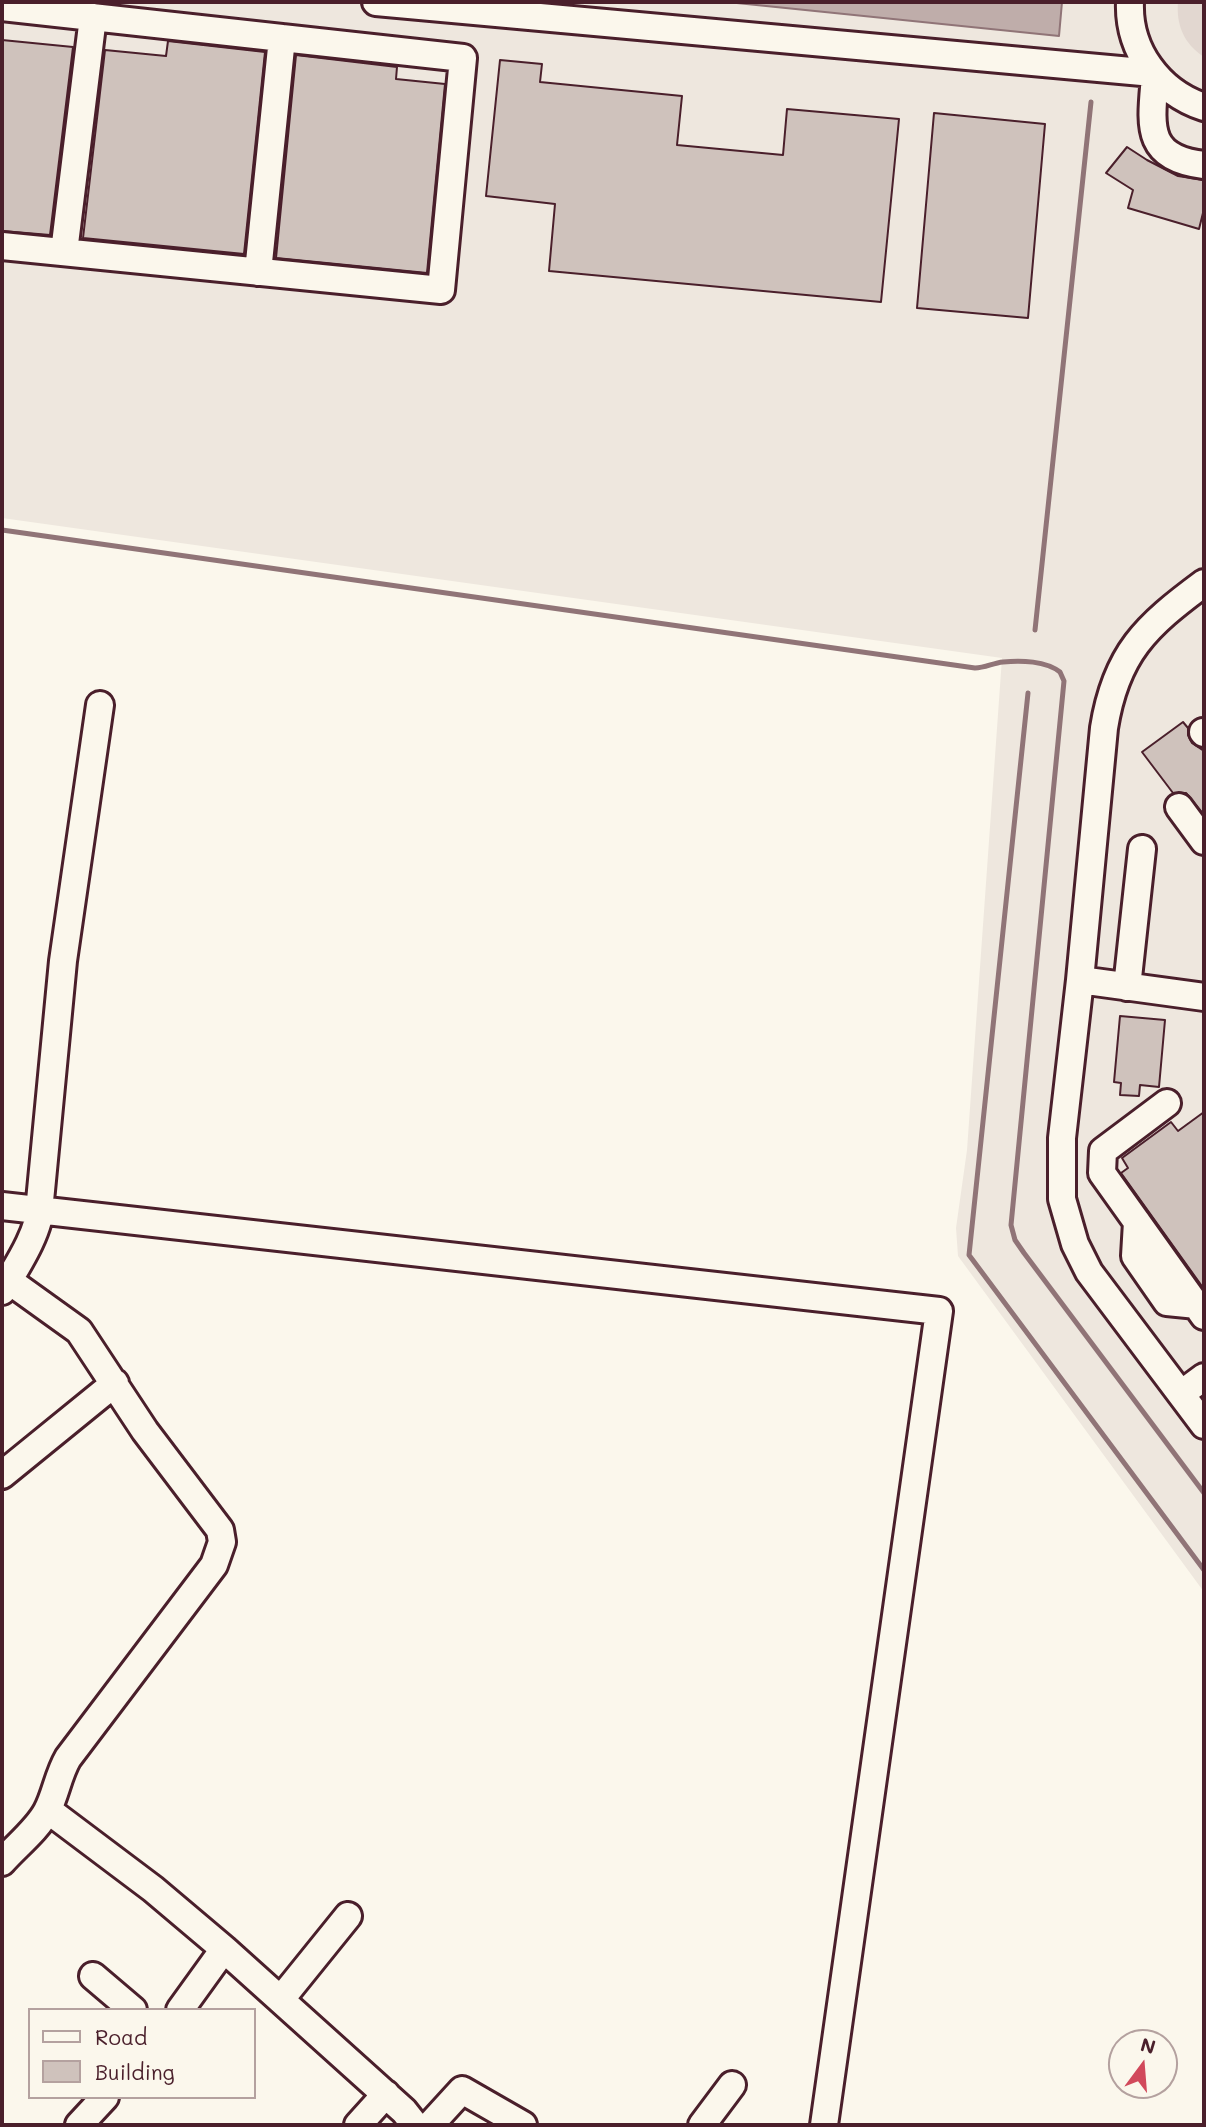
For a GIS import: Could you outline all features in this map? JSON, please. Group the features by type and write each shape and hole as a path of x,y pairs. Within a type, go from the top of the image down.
{"street":[{"path":"376,2 1154,74"},
{"path":"1130,2 1134,36 1154,74 1174,93 1204,107"},
{"path":"2,6 82,11 282,38 463,58 441,290 2,246"},
{"path":"64,252 82,11"},
{"path":"258,272 282,38"},
{"path":"1154,74 1152,115 1159,145 1171,157 1202,164"},
{"path":"1204,583 1143,634 1123,664 1110,693 1104,728 1062,1138 1062,1199 1079,1257 1204,1425"},
{"path":"2,1862 48,1810 60,1772 68,1758 214,1565 222,1542 220,1530 145,1431 79,1331 5,1285 31,1239 41,1199 63,961 100,705"},
{"path":"1179,807 1204,841"},
{"path":"1127,987 1142,849"},
{"path":"1080,980 1204,998"},
{"path":"1167,1103 1103,1151 1102,1173 1200,1310"},
{"path":"2,1206 41,1199 939,1311 824,2125"},
{"path":"1181,1394 1204,1377"},
{"path":"2,1475 115,1383"},
{"path":"48,1810 153,1889 225,1949 404,2110 415,2125"},
{"path":"281,2000 348,1916"},
{"path":"181,2008 225,1949"},
{"path":"93,1976 130,2008"},
{"path":"702,2125 732,2085"},
{"path":"430,2125 462,2090 523,2125"},
{"path":"358,2125 386,2094"},
{"path":"79,2125 102,2099"}],"shaded area":[{"path":"2,2 1204,2 1204,1592 958,1256 956,1228 967,1150 1002,658 2,518"},
{"path":"727,2 1062,2 1059,36"},
{"path":"1178,2 1204,2 1204,57 1186,40 1178,18"}],"building":[{"path":"2,40 73,47 50,235 2,231"},
{"path":"168,41 265,52 244,254 83,238 105,50 166,56"},
{"path":"296,55 397,67 396,79 445,84 427,273 276,258"},
{"path":"500,60 542,64 540,82 682,96 677,145 783,155 787,109 899,119 881,302 549,271 555,204 486,196"},
{"path":"934,113 1045,124 1028,318 917,308"},
{"path":"1127,147 1178,176 1204,180 1204,209 1199,229 1128,208 1133,190 1106,173"},
{"path":"1183,722 1188,728 1192,743 1204,751 1204,815 1186,793 1173,793 1142,752"},
{"path":"1120,1016 1165,1020 1159,1087 1140,1085 1139,1096 1120,1095 1121,1083 1114,1082"},
{"path":"1204,1112 1204,1289 1121,1173 1128,1168 1122,1158 1171,1122 1178,1131"}],"waterway":[{"path":"1035,630 1091,102"},
{"path":"2,530 975,668 1025,661 1041,663 1060,672 1064,681 1011,1225 1015,1240 1024,1253 1204,1493"},
{"path":"1028,693 969,1255 1204,1570"}]}
